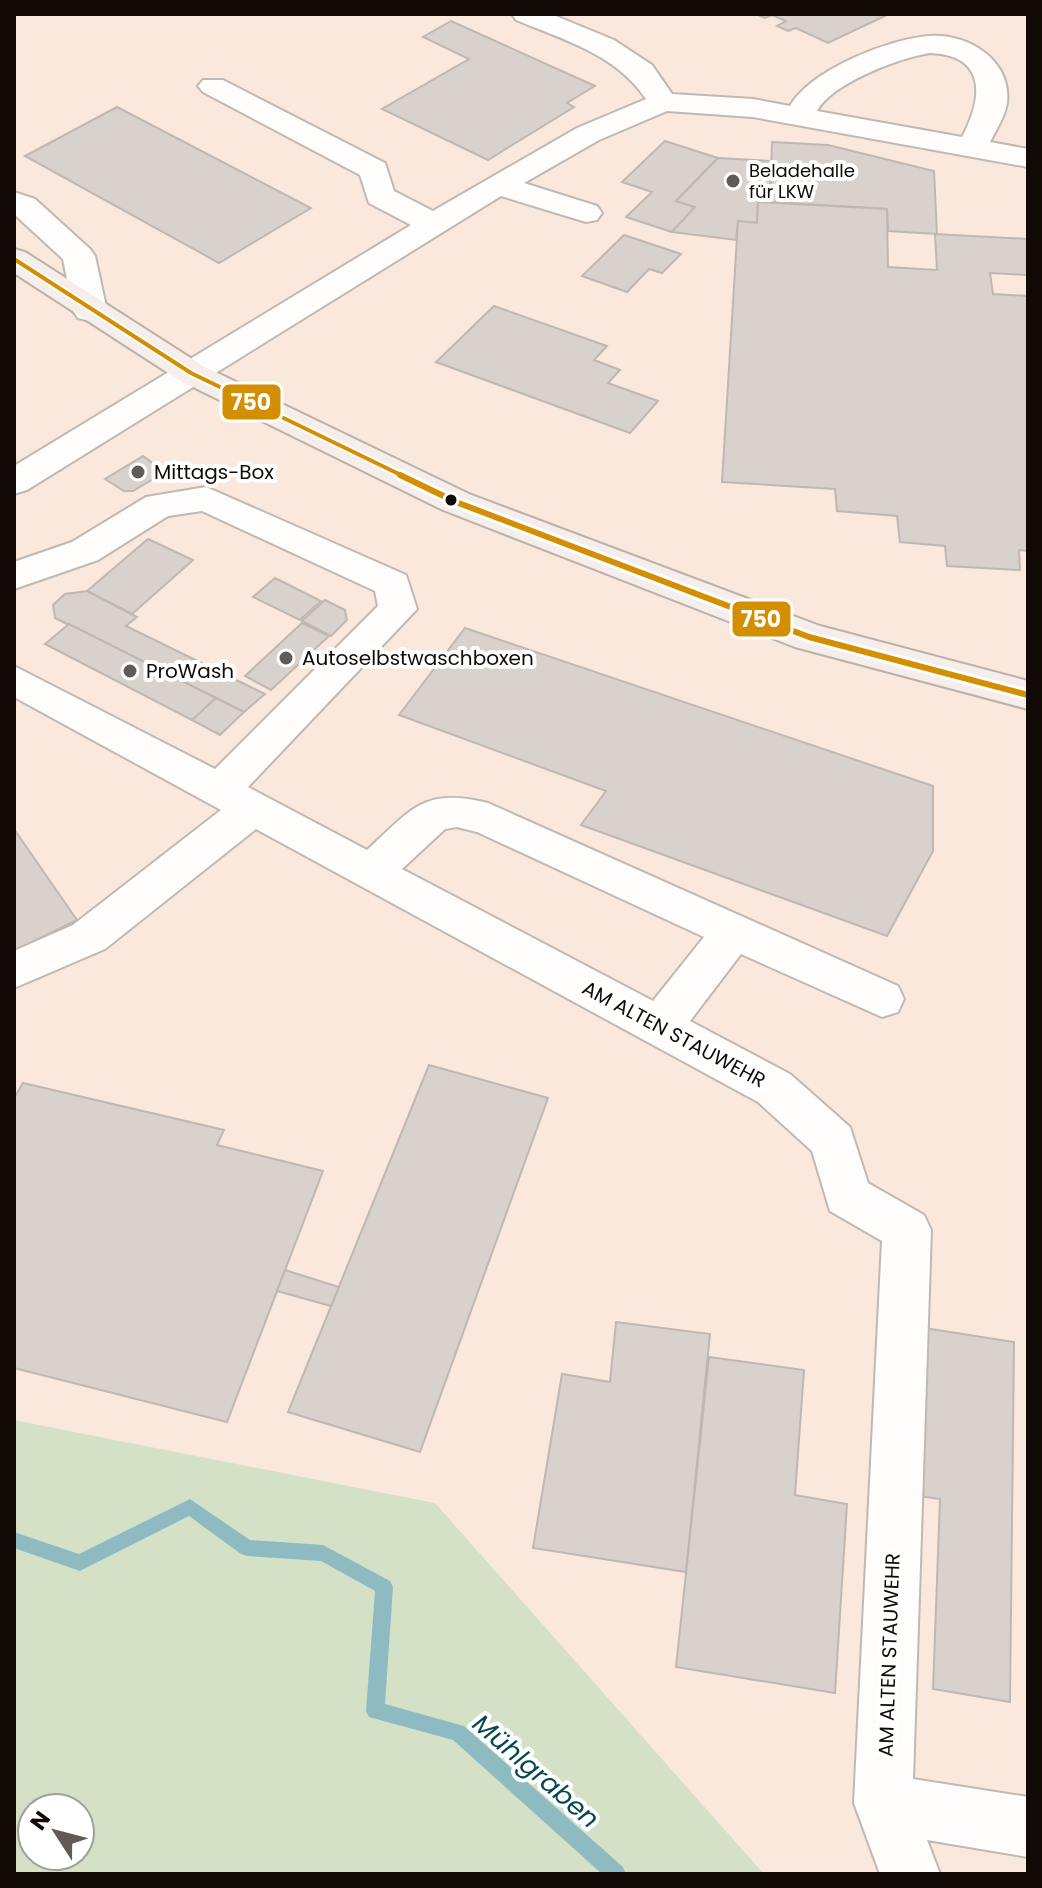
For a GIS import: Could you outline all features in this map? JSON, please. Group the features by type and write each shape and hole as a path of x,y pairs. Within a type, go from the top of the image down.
{"main road":[{"path":"14,259 90,311 191,373 341,449 552,541 809,637 1028,695"}],"street":[{"path":"526,14 604,46 642,71 663,102"},
{"path":"799,116 815,91 885,57 929,44 942,45 977,57 990,75 992,104 972,148"},
{"path":"213,86 374,170 380,196 434,224"},
{"path":"14,482 498,185 588,134 663,102 753,108 1028,158"},
{"path":"498,185 586,213"},
{"path":"14,201 24,206 79,256 90,311"},
{"path":"14,576 85,551 159,505 206,499 393,584 398,609 236,799 89,937 14,970"},
{"name":"AM ALTEN STAUWEHR","path":"14,680 774,1088 833,1141 847,1196 907,1230 883,1803 910,1874"},
{"path":"371,872 433,815 457,811 523,834 882,999"},
{"path":"659,1027 734,931"},
{"path":"883,1803 1028,1827"}],"shaded area":[{"path":"14,14 1028,14 1028,1874 764,1874 435,1503 14,1420"}],"green space":[{"path":"14,1420 435,1503 764,1874 14,1874"}],"building":[{"path":"756,14 889,14 828,43 796,28 788,31 777,26 786,21 772,15 765,18"},
{"path":"451,21 595,86 567,103 574,107 488,160 382,109 469,59 423,37"},
{"path":"117,107 311,208 219,263 25,156"},
{"path":"665,141 718,158 676,201 695,207 672,232 626,217 652,192 622,182"},
{"path":"772,142 828,145 934,171 937,234 888,231 887,209 770,202"},
{"name":"Beladehalle für LKW","path":"718,158 771,161 769,202 758,202 757,223 738,221 736,240 672,232 695,207 676,201"},
{"path":"758,202 887,209 888,267 937,270 935,234 1028,239 1028,275 990,273 993,294 1028,296 1028,551 1019,550 1020,570 947,566 945,546 900,542 897,516 837,511 835,489 722,482 738,221 757,223"},
{"path":"624,235 681,254 662,273 649,269 627,292 582,276"},
{"path":"494,306 607,346 594,360 620,370 608,383 658,401 630,433 436,362"},
{"name":"Mittags-Box","path":"143,456 161,469 160,475 133,491 124,491 105,479"},
{"path":"148,539 193,560 132,614 87,591"},
{"name":"Autoselbstwaschboxen","path":"275,578 321,601 300,620 253,597"},
{"path":"87,591 137,617 126,626 265,694 244,712 55,618 53,605 65,594"},
{"path":"325,600 345,610 347,620 331,636 302,621"},
{"name":"Autoselbstwaschboxen","path":"302,623 329,636 271,690 245,676"},
{"name":"ProWash","path":"69,624 216,698 192,720 45,644"},
{"path":"465,628 933,786 933,851 887,936 581,825 606,791 399,715"},
{"path":"216,698 244,712 220,735 192,720"},
{"path":"14,829 77,920 14,951"},
{"path":"429,1065 548,1098 420,1452 288,1412"},
{"path":"23,1083 224,1130 217,1145 323,1171 227,1422 14,1368 14,1098"},
{"path":"285,1270 339,1287 331,1306 277,1291"},
{"path":"616,1322 710,1334 686,1572 533,1548 562,1374 610,1382"},
{"path":"912,1326 1014,1342 1010,1702 933,1689 940,1499 904,1494"},
{"path":"709,1357 804,1370 795,1495 847,1504 835,1693 676,1667"}],"waterway":[{"name":"Mühlgraben","path":"14,1540 80,1563 190,1507 247,1548 323,1553 384,1587 375,1711 458,1732 616,1874"}],"transit line":[{"name":"750","path":"14,259 191,373 456,502 809,637 1028,695"}],"place":[{"name":"Beladehalle für LKW","path":"733,181"},
{"name":"Mittags-Box","path":"138,472"},
{"name":"Autoselbstwaschboxen","path":"286,658"},
{"name":"ProWash","path":"130,671"}]}
